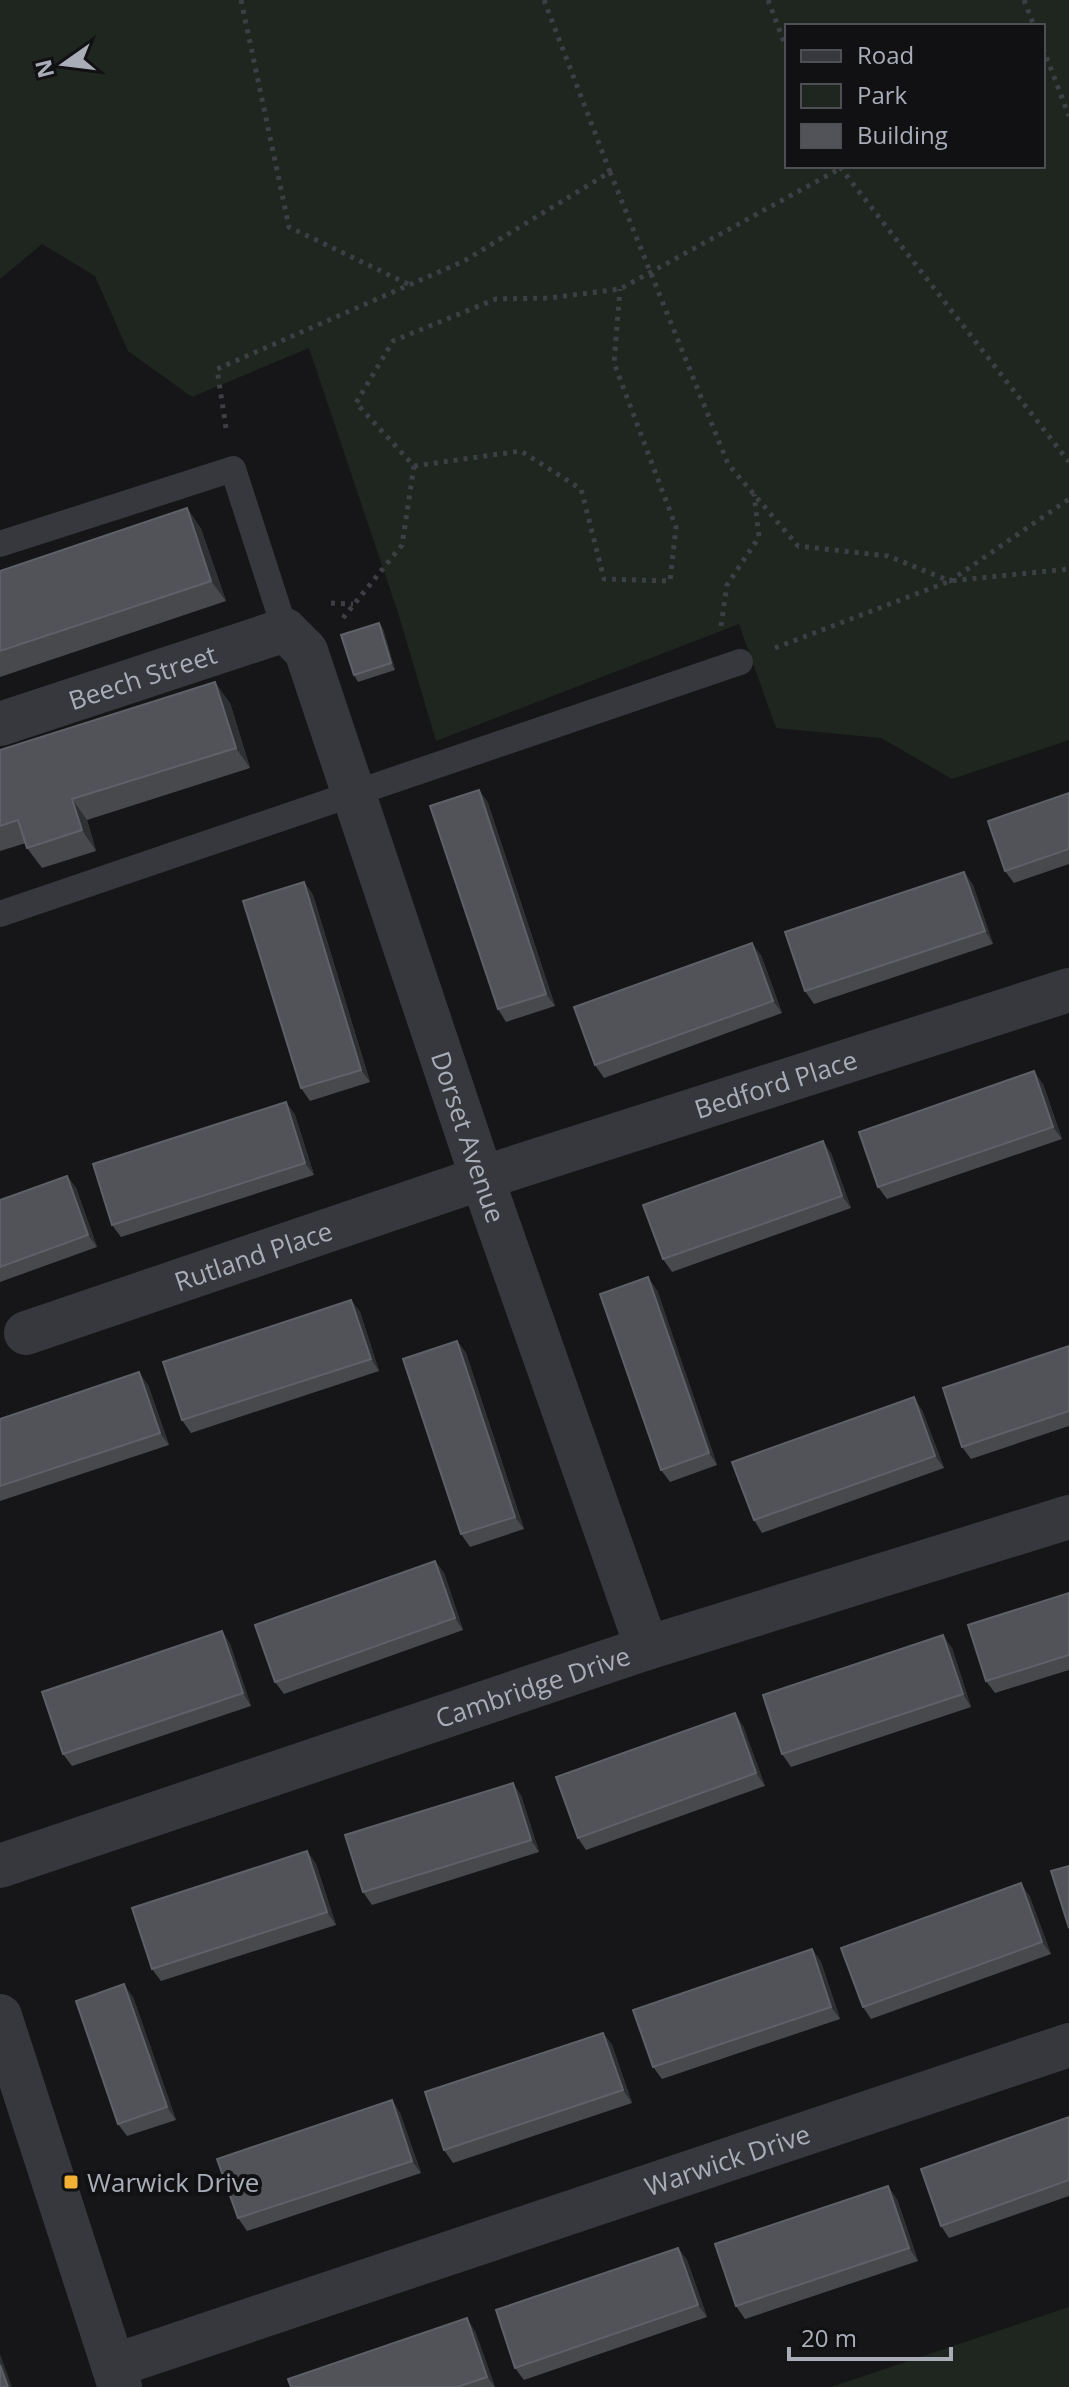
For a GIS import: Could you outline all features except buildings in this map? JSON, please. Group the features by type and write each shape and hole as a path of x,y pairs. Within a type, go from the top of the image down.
{"street":[{"name":"Beech Street","path":"0,724 297,645"},
{"name":"Dorset Avenue","path":"297,645 355,795 482,1178 647,1648"},
{"name":"Bedford Place","path":"482,1178 1069,990"},
{"name":"Rutland Place","path":"26,1333 482,1178"},
{"name":"Cambridge Drive","path":"0,1866 647,1648 1069,1517"},
{"path":"0,2016 117,2376"},
{"name":"Warwick Drive","path":"117,2376 1069,2045"}],"lane":[{"path":"0,544 233,469 297,645"},
{"path":"0,914 740,662"}],"path":[{"path":"241,0 289,227 410,285"},
{"path":"544,0 728,464 798,546 888,556 950,581 1069,569"},
{"path":"768,0 785,45"},
{"path":"1024,0 1033,24"},
{"path":"1045,53 1069,116"},
{"path":"414,466 356,403 393,341 496,299 550,298 620,289 838,168"},
{"path":"841,168 1069,462"},
{"path":"233,469 217,369 464,261 610,172"},
{"path":"414,466 521,451 581,489 604,579 670,581 676,527 614,363 620,289"},
{"path":"297,645 402,545 414,466"},
{"path":"714,670 727,585 759,537 753,493"},
{"path":"740,662 950,581 1069,499"}],"green space":[{"path":"0,0 1069,0 1069,740 952,779 881,738 776,728 739,624 436,741 399,616 309,348 192,397 128,351 95,276 42,244 0,279"},
{"path":"1069,2307 1069,2387 831,2387"}],"place":[{"name":"Warwick Drive","path":"71,2182"}]}
